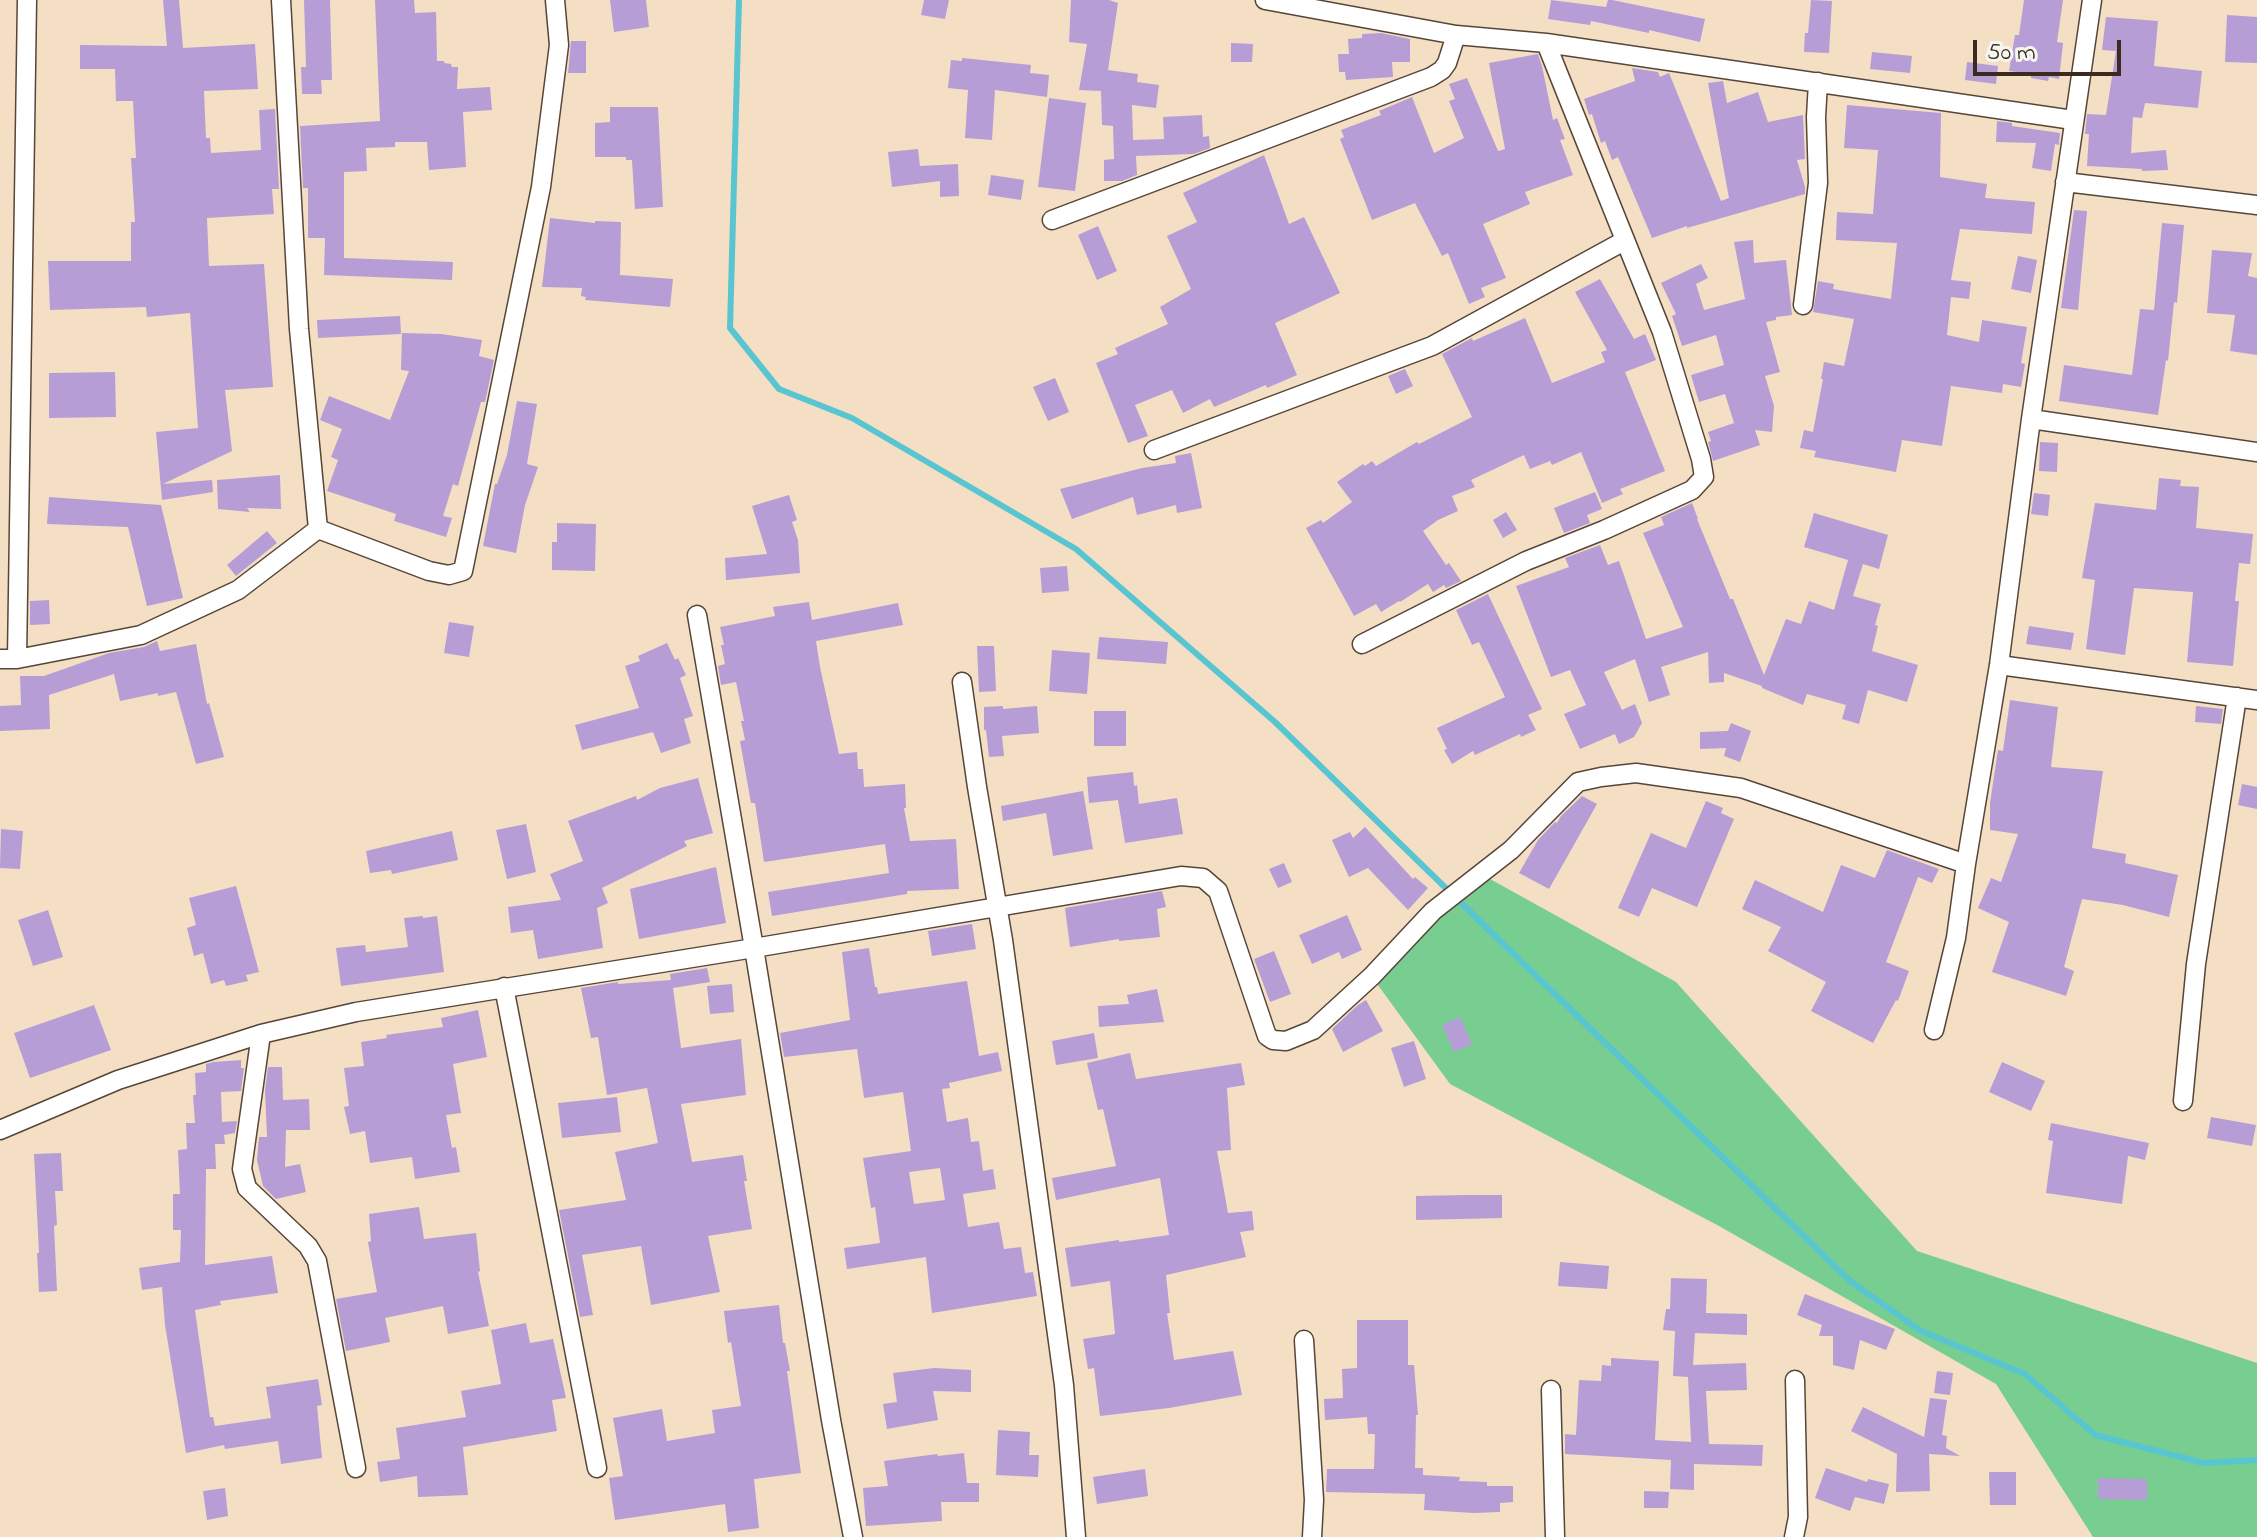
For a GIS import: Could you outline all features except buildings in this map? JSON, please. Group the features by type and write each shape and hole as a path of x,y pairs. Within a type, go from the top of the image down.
{"street":[{"path":"27,0 8,659 141,635 238,590 318,529"},
{"path":"281,0 299,329 318,529"},
{"path":"318,529 429,571 449,575 463,571 541,187 559,45 555,0"},
{"path":"1265,0 1307,3 1456,35 1546,43 2073,120"},
{"path":"1934,1030 1956,938 1999,665 2092,0"},
{"path":"1052,220 1431,77 1447,63 1456,35"},
{"path":"1362,644 1526,561 1692,490 1704,477 1662,332 1546,43"},
{"path":"1803,305 1818,183 1818,82"},
{"path":"2065,182 2257,205"},
{"path":"1154,450 1432,346 1624,241"},
{"path":"2031,419 2257,452"},
{"path":"697,615 853,1537"},
{"path":"1999,665 2257,700"},
{"path":"962,682 1005,955 1064,1385 1076,1537"},
{"path":"2183,1101 2196,964 2237,697"},
{"path":"0,1130 118,1080 261,1034 356,1012 1181,876 1203,878 1218,891 1267,1036 1286,1041 1313,1030 1372,976 1433,911 1511,850 1578,782 1601,777 1636,773 1741,788 1966,864"},
{"path":"504,987 597,1468"},
{"path":"261,1034 242,1169 247,1188 308,1246 317,1261 356,1468"},
{"path":"1304,1340 1314,1500 1312,1537"},
{"path":"1794,1537 1798,1517 1795,1380"},
{"path":"1551,1390 1555,1537"}],"green space":[{"path":"1472,869 1676,982 1917,1251 2257,1363 2257,1537 2093,1537 1996,1384 1719,1226 1450,1084 1375,981"}],"waterway":[{"path":"739,0 730,328 779,389 852,418 1076,549 1275,722 1850,1281 1921,1331 2025,1374 2095,1435 2204,1463 2257,1460"}]}
